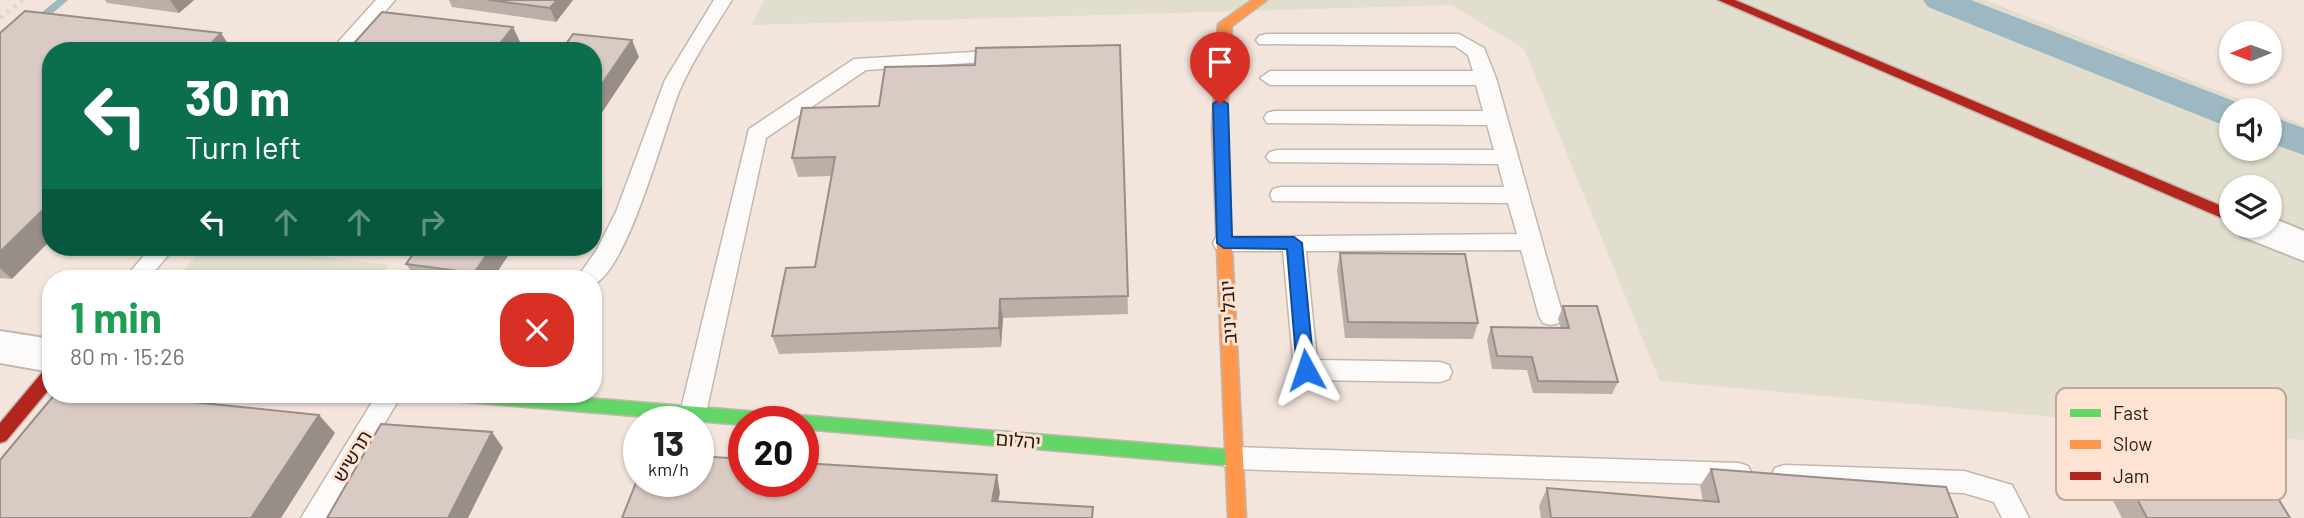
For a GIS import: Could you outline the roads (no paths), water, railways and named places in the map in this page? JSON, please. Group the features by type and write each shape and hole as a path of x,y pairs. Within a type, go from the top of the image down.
{"street":[{"name":"יובל יניב","path":"1237,518 1219,130 1225,23 1261,0"},
{"path":"1724,0 2219,211"},
{"path":"2282,238 2304,247"},
{"path":"0,348 42,355"},
{"path":"0,436 42,385"},
{"path":"575,403 623,407"},
{"name":"יהלום","path":"819,423 1233,458"}],"lane":[{"path":"348,42 386,0"},
{"path":"595,270 618,236 668,94 683,61 723,0"},
{"path":"1266,40 1459,40 1477,52 1551,316"},
{"path":"695,406 755,134 861,64 1023,55"},
{"path":"1270,78 1486,78"},
{"path":"1274,118 1497,118"},
{"path":"1277,157 1507,157"},
{"path":"1281,195 1517,195"},
{"path":"1224,243 1530,242"},
{"path":"1294,243 1306,370 1440,372"},
{"path":"143,270 156,256"},
{"name":"תרשיש","path":"314,518 384,403"},
{"path":"1233,458 1964,482 2003,493 2016,518"}],"waterway":[{"path":"35,23 63,0"},
{"path":"1940,0 2219,109"},
{"path":"2282,134 2304,142"}]}
